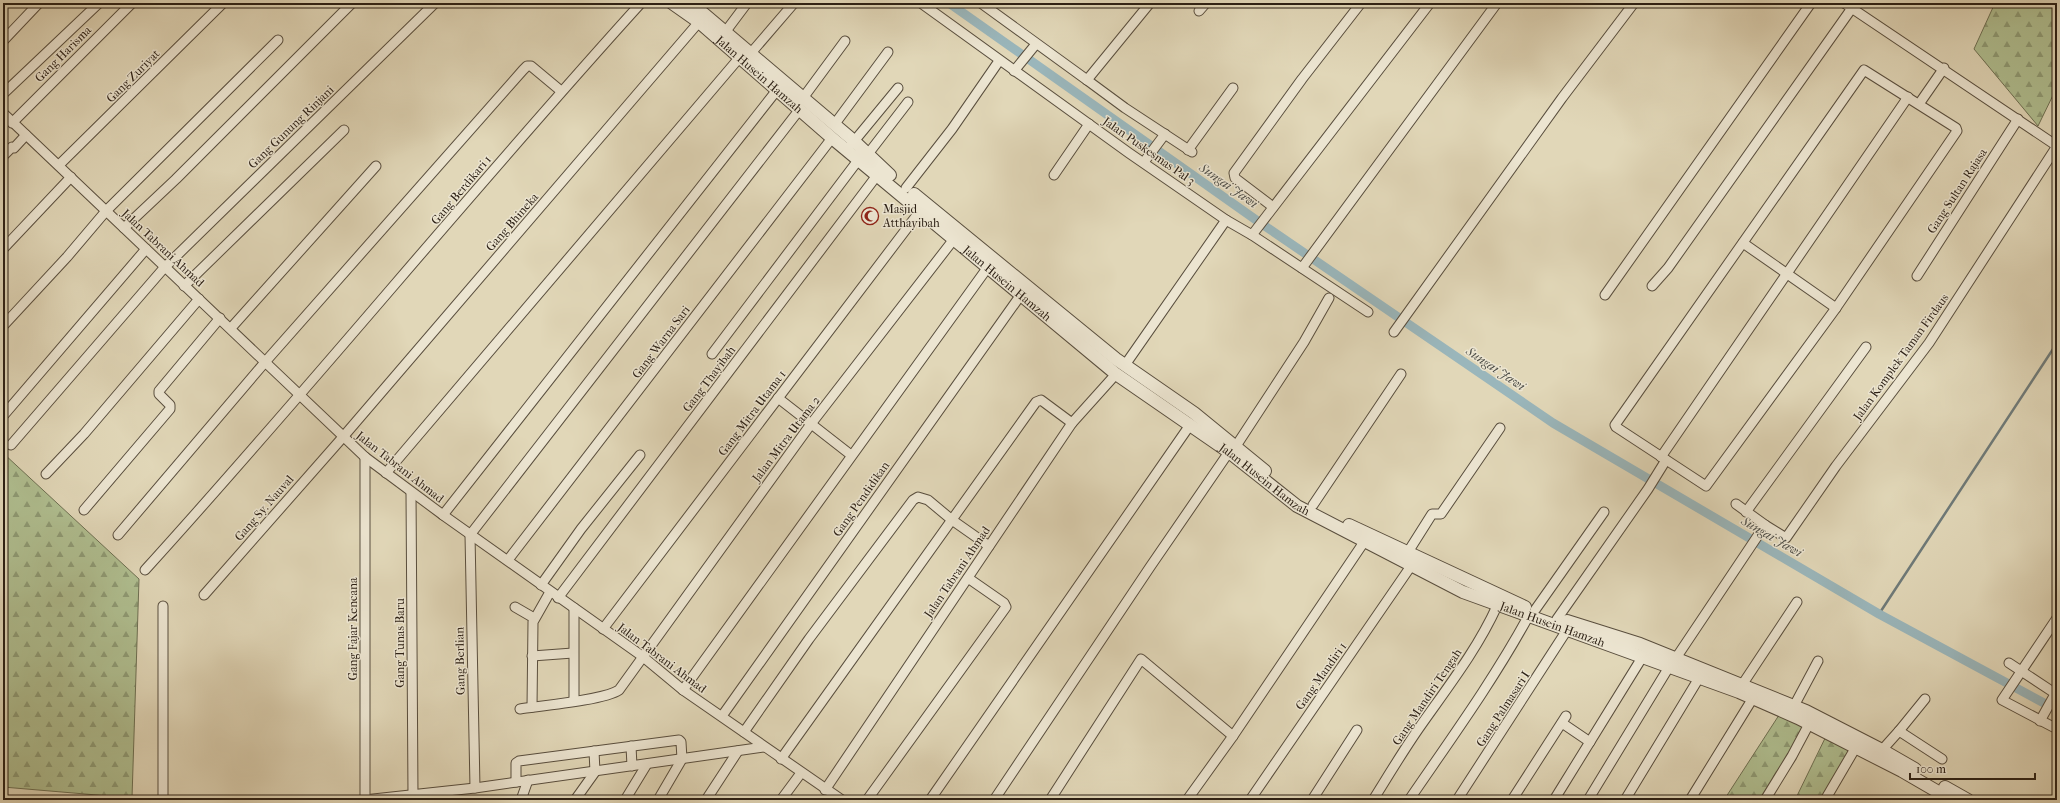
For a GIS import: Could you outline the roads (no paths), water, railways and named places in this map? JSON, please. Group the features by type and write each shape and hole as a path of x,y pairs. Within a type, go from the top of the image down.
{"street":[{"path":"3,41 39,3"},
{"path":"3,94 99,3"},
{"name":"Gang Harisma","path":"12,123 132,3"},
{"name":"Gang Zuriyat","path":"59,165 223,3"},
{"path":"124,228 176,179 352,3"},
{"name":"Gang Gunung Rinjani","path":"11,445 164,268 435,3"},
{"name":"Gang Berdikari 1","path":"145,570 202,507 561,91 641,3"},
{"name":"Jalan Husein Hamzah","path":"672,3 746,55 802,104 832,138 851,145"},
{"name":"Jalan Husein Hamzah","path":"692,3 726,31 777,90 834,125 851,145 864,157 906,188 1005,275 1125,365 1194,413 1297,506 1364,542 1408,552 1504,598 1531,614 1567,630 1637,650"},
{"path":"726,31 747,3"},
{"path":"386,473 746,55 794,3"},
{"name":"Jalan Puskesmas Pal 3","path":"921,3 999,61 1017,68 1089,124 1226,220 1254,232 1305,265 1368,312"},
{"path":"981,3 1034,47 1087,80 1163,136 1190,151 1233,88"},
{"path":"1087,80 1150,3"},
{"path":"1199,11 1206,3"},
{"path":"1272,210 1235,178 1234,173 1302,79 1361,3"},
{"path":"1254,232 1430,3"},
{"path":"1305,265 1497,3"},
{"path":"1396,328 1562,98 1634,3"},
{"path":"1604,295 1811,3"},
{"path":"1652,286 1668,268 1848,5 1944,68 2057,146"},
{"name":"Gang Bhineka","path":"343,437 699,22"},
{"path":"3,326 68,257 106,211 278,40"},
{"path":"470,535 802,104 846,41"},
{"path":"1017,68 1034,47"},
{"path":"834,125 888,52"},
{"path":"906,188 952,130 999,61"},
{"path":"118,535 266,361 526,66 531,66 561,91"},
{"path":"1920,104 1944,68"},
{"path":"1864,70 1920,104 1957,130 1836,308 1706,486 1616,427 1615,425 1864,70"},
{"path":"851,145 898,88"},
{"path":"443,515 777,90"},
{"path":"1557,619 1660,471 1663,459 1787,272 1908,97"},
{"path":"712,354 908,102"},
{"name":"Jalan Tabrani Ahmad","path":"3,113 26,136 71,176 164,268 231,328 365,457 470,535 508,560 558,598 642,656 683,690 722,716 824,790 842,800"},
{"name":"Gang Sultan Rajasa","path":"1917,276 2018,119"},
{"path":"1054,175 1089,124"},
{"path":"184,286 344,130"},
{"path":"3,154 4,155 12,147 14,148 26,136"},
{"path":"1144,162 1163,136"},
{"name":"Gang Warna Sari","path":"508,560 832,138"},
{"name":"Jalan Komplek Taman Firdaus","path":"1763,529 1786,538 1836,466 1929,343 2057,146"},
{"name":"Jalan Husein Hamzah","path":"864,157 878,174 920,211 988,267 1005,275 1020,296 1116,374 1190,425 1233,449 1313,506 1381,545 1411,566 1463,592 1497,606 1557,619 1637,650 1742,684 1794,706 1952,800"},
{"path":"231,328 376,166"},
{"name":"Gang Thayibah","path":"558,598 878,174"},
{"path":"3,249 71,176"},
{"name":"Gang Mitra Utama 1","path":"603,629 920,211"},
{"path":"1125,365 1226,220"},
{"name":"Jalan Mitra Utama 2","path":"520,709 574,701 617,691 811,424 954,239"},
{"path":"1743,243 1787,272 1836,308"},
{"path":"3,416 146,249"},
{"path":"683,690 988,267"},
{"name":"Gang Pendidikan","path":"722,716 1020,296"},
{"path":"994,800 1150,567 1233,449 1304,342 1329,298"},
{"path":"46,474 84,434 199,299"},
{"path":"84,510 170,409 170,405 159,394 159,391 220,318"},
{"path":"1746,512 1866,347"},
{"name":"Jalan Tabrani Ahmad","path":"824,790 1072,423 1116,374"},
{"path":"1313,506 1401,374"},
{"path":"778,398 851,455"},
{"path":"781,760 1036,402 1041,400 1072,423"},
{"path":"930,800 1190,425"},
{"path":"1408,552 1432,514 1441,514 1500,428"},
{"name":"Gang Sy. Nauval","path":"204,595 343,437"},
{"path":"541,585 581,529 640,455"},
{"name":"Gang Fajar Kencana","path":"365,457 367,800"},
{"name":"Gang Tunas Baru","path":"412,492 413,795"},
{"path":"744,732 908,504 918,497 924,498 989,546"},
{"path":"1588,800 1672,662 1763,529 1736,504"},
{"path":"1409,800 1476,703 1531,614 1604,512"},
{"name":"Gang Berlian","path":"470,535 474,788"},
{"path":"1187,800 1233,736 1364,542"},
{"name":"Gang Mandiri 1","path":"1250,800 1411,566"},
{"path":"867,800 1006,607 1004,603 968,578"},
{"path":"532,707 534,618 550,592"},
{"path":"1742,684 1797,602"},
{"path":"163,606 163,800"},
{"name":"Gang Mandiri Tengah","path":"1373,800 1418,730 1471,653 1486,629 1497,606"},
{"path":"515,607 534,618"},
{"path":"574,608 574,701"},
{"path":"2057,618 2021,670 2004,698 2042,718 2057,729"},
{"name":"Gang Palmasari I","path":"1457,800 1567,630"},
{"path":"1554,800 1590,742 1637,650"},
{"path":"532,656 573,653"},
{"path":"1050,800 1141,658 1233,736"},
{"path":"1794,706 1818,661"},
{"name":"Jalan Husein Hamzah","path":"1672,662 1699,678 1754,698 1809,724 1858,743 1882,750 1968,800"},
{"path":"2008,663 2053,692 2054,696 2042,718"},
{"path":"1625,800 1699,678"},
{"path":"1690,800 1754,698"},
{"path":"1882,750 1925,699"},
{"path":"1512,800 1564,720 1590,742"},
{"path":"1765,800 1792,756 1809,724"},
{"path":"1312,800 1357,730"},
{"path":"1899,731 1942,759"},
{"path":"516,782 518,762 679,740 681,742 682,759 658,800"},
{"path":"1825,800 1858,743"},
{"path":"631,746 632,766"},
{"path":"367,800 595,772 764,747"},
{"path":"575,800 595,772 594,751"},
{"path":"706,800 738,751"},
{"path":"624,800 647,764"},
{"path":"781,800 801,773"},
{"path":"521,800 528,780"}],"waterway":[{"name":"Sungai Jawi","path":"949,3 1259,222 1553,423 1879,614 2057,710"},
{"path":"1879,614 2057,343"}],"place":[{"name":"Masjid Atthayibah","path":"870,216"}]}
